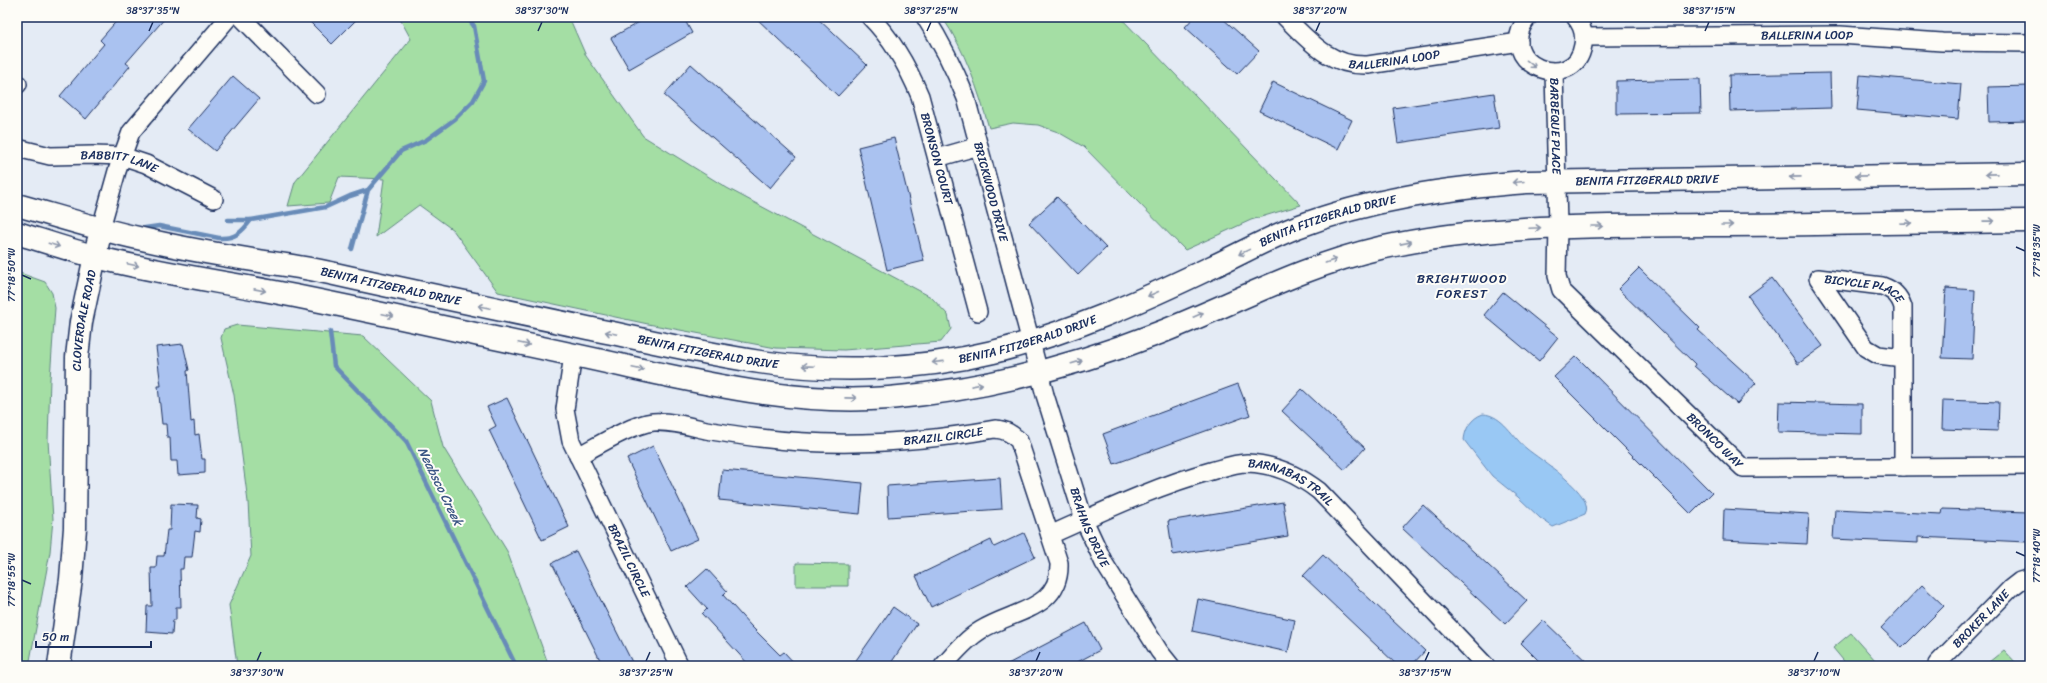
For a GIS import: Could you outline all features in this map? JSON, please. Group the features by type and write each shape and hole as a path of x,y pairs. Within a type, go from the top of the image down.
{"main road":[{"name":"BENITA FITZGERALD DRIVE","path":"17,205 152,241 227,256 323,271 434,296 706,353 764,362 841,368 892,367 943,362 991,353 1031,342 1081,325 1125,307 1296,228 1379,203 1475,186 1556,181 2030,174"},
{"path":"17,234 135,266 330,303 687,380 756,392 807,398 883,398 943,392 1040,373 1098,356 1161,332 1248,293 1334,260 1429,238 1499,230 1558,226 2030,221"},
{"name":"CLOVERDALE ROAD","path":"59,666 71,579 75,528 77,357 81,322 101,228"}],"street":[{"name":"CLOVERDALE ROAD","path":"101,228 122,156 133,129 229,17"},
{"path":"242,17 317,94"},
{"name":"BRONSON COURT","path":"870,17 897,50 911,74 925,111 978,312"},
{"name":"BRICKWOOD DRIVE","path":"925,17 940,41 956,72 979,146 1040,373"},
{"name":"BALLERINA LOOP","path":"1285,17 1320,51 1330,57 1350,65 1368,65 1519,42"},
{"path":"1528,17 1523,24 1519,42 1522,52 1530,63 1544,71 1554,72 1564,70 1579,57 1584,37 1582,29 1575,17"},
{"name":"BALLERINA LOOP","path":"1584,37 1825,35 1942,42 2030,43"},
{"name":"BARBEQUE PLACE","path":"1554,72 1556,181"},
{"path":"937,158 979,146"},
{"name":"BABBITT LANE","path":"17,148 50,156 93,154 122,156 146,164 214,199"},
{"name":"BRONCO WAY","path":"1556,181 1558,276 1560,290 1743,468 2030,466"},
{"name":"BICYCLE PLACE","path":"1903,358 1878,355 1866,348 1818,278 1882,286 1895,293 1900,298 1903,307 1904,467"},
{"name":"BRAZIL CIRCLE","path":"573,355 565,409 571,441 680,666"},
{"name":"BRAHMS DRIVE","path":"1040,373 1084,520 1104,563 1159,651 1171,666"},
{"name":"BRAZIL CIRCLE","path":"578,456 638,426 651,422 668,422 761,439 852,444 909,441 995,429 1004,430 1012,434 1018,441 1050,535 1059,564 1060,575 1050,596 1041,602 980,630 960,647 943,666"},
{"name":"BARNABAS TRAIL","path":"1050,535 1163,487 1238,463 1266,465 1285,470 1303,479 1319,491 1478,663"},
{"name":"BROKER LANE","path":"1939,666 1937,664 2011,588 2020,581 2030,578"}],"green space":[{"path":"399,17 569,17 586,56 643,136 727,188 931,297 948,315 951,329 941,342 844,350 776,348 648,324 498,292 453,230 419,205 376,237 384,179 339,177 329,203 288,206 295,182 411,39"},
{"path":"942,17 1120,17 1301,205 1251,220 1185,250 1084,147 1058,132 1038,125 1013,123 989,128 970,70 958,43"},
{"path":"17,272 45,282 52,293 55,308 50,379 48,440 53,519 50,552 29,666 17,666"},
{"path":"237,325 363,336 431,401 443,447 507,551 549,666 237,666 229,605 251,556 248,502 234,395 221,338 224,329"},
{"path":"796,563 848,564 848,586 796,586"},
{"path":"1851,633 1876,661 1870,666 1848,666 1833,648"},
{"path":"2004,650 2017,664 2014,666 1984,666"}],"water":[{"path":"1483,414 1496,418 1527,449 1565,478 1583,497 1586,506 1585,514 1553,527 1540,518 1518,497 1492,476 1464,440 1469,424 1475,418"}],"building":[{"path":"120,17 166,17 126,63 130,66 86,119 60,96 104,44 100,40"},
{"path":"305,17 359,17 332,44"},
{"path":"648,17 683,17 692,33 629,69 611,38"},
{"path":"755,17 816,17 867,65 838,96"},
{"path":"1194,17 1221,17 1259,51 1237,74 1185,27"},
{"path":"691,64 796,157 770,188 664,95"},
{"path":"1830,73 1831,108 1730,111 1729,75"},
{"path":"1860,75 1961,84 1958,119 1857,110"},
{"path":"233,76 259,99 215,151 188,129"},
{"path":"1700,79 1701,113 1616,114 1616,81"},
{"path":"1273,82 1352,120 1338,149 1259,111"},
{"path":"2030,86 2030,121 1989,122 1988,87"},
{"path":"1494,93 1499,128 1398,143 1393,108"},
{"path":"894,138 924,261 887,270 858,147"},
{"path":"1057,197 1106,248 1078,275 1029,223"},
{"path":"1639,268 1700,328 1698,330 1756,383 1737,404 1694,366 1695,364 1618,289"},
{"path":"1772,278 1823,346 1798,364 1748,296"},
{"path":"1946,288 1975,290 1972,359 1942,358"},
{"path":"1503,292 1558,337 1539,361 1484,315"},
{"path":"183,344 189,370 187,371 191,422 194,421 195,435 199,434 202,459 205,459 205,473 178,475 177,461 171,461 170,437 167,437 166,424 162,424 158,386 161,386 156,347"},
{"path":"1576,356 1712,493 1691,514 1554,377"},
{"path":"1238,384 1250,415 1114,464 1103,434"},
{"path":"1302,389 1365,448 1345,470 1282,411"},
{"path":"507,398 569,527 542,540 489,430 496,426 487,407"},
{"path":"1943,400 1999,402 1998,431 1942,429"},
{"path":"1779,402 1862,404 1862,434 1778,432"},
{"path":"653,446 698,539 671,551 627,459"},
{"path":"722,470 863,483 860,514 719,500"},
{"path":"1000,478 1002,509 888,517 887,486"},
{"path":"1283,502 1288,536 1173,555 1168,521"},
{"path":"171,504 198,505 197,518 201,519 200,532 195,531 192,557 184,557 183,569 180,569 181,607 176,607 176,620 173,620 172,634 146,632 147,606 152,606 151,568 156,568 157,556 164,556 167,530 170,530"},
{"path":"1423,505 1527,601 1505,624 1402,528"},
{"path":"1724,509 1809,514 1807,544 1723,540"},
{"path":"1835,509 1942,514 1943,509 2028,512 2027,542 1918,537 1918,543 1833,539"},
{"path":"1024,533 1035,557 931,607 916,576 991,540 994,547"},
{"path":"576,551 634,666 603,666 552,563"},
{"path":"1323,555 1425,651 1411,666 1398,666 1303,576"},
{"path":"707,569 727,591 723,595 751,626 780,655 784,652 797,666 750,666 702,614 707,609 687,587"},
{"path":"1922,585 1944,606 1902,648 1881,628"},
{"path":"1198,599 1295,620 1288,652 1192,631"},
{"path":"893,607 917,624 889,666 852,666"},
{"path":"1543,620 1591,666 1544,666 1521,643"},
{"path":"1086,623 1100,650 1070,666 1004,666"}],"waterway":[{"name":"Neabsco Creek","path":"352,249 368,190 401,151 426,140 455,119 473,101 484,81 474,26 467,17"},
{"path":"228,220 251,220 326,207 368,190"},
{"path":"145,228 159,226 225,238 238,234 251,220"},
{"name":"Neabsco Creek","path":"330,332 334,366 406,441 516,666"}],"district":[{"name":"BRIGHTWOOD FOREST","path":"1462,286"}]}
